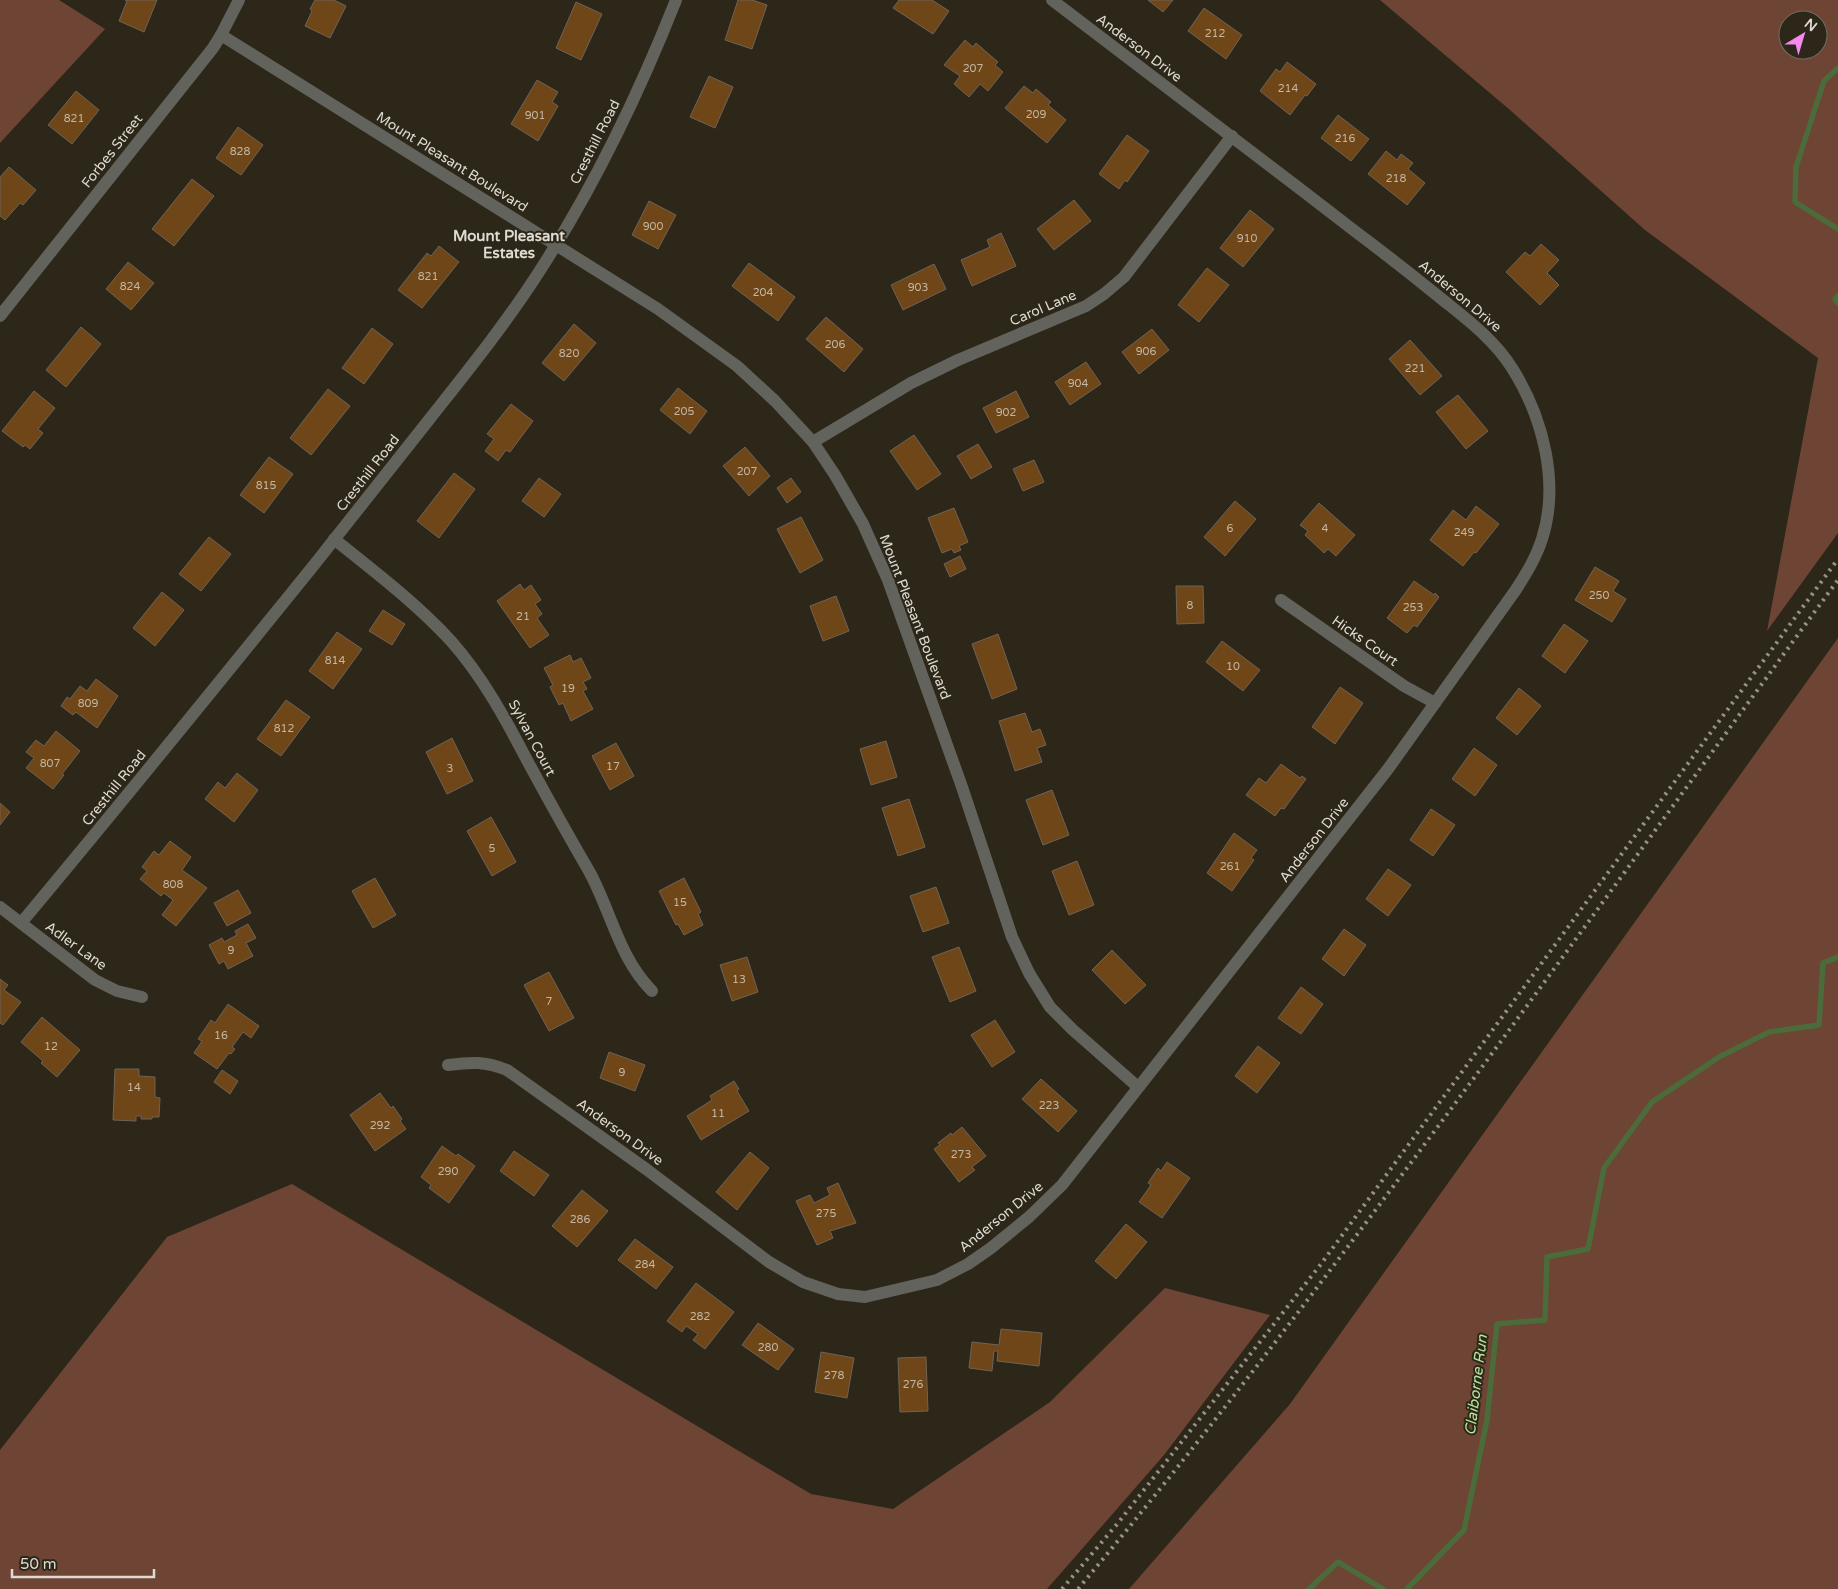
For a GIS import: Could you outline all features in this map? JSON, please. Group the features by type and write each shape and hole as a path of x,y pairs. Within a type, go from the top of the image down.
{"street":[{"name":"Forbes Street","path":"0,316 221,35 240,0"},
{"name":"Cresthill Road","path":"21,923 122,803 468,371 535,278 609,152 658,46 676,0"},
{"name":"Anderson Drive","path":"448,1065 470,1062 491,1063 507,1070 638,1163 770,1262 803,1282 838,1294 865,1297 937,1280 968,1264 991,1248 1030,1217 1062,1185 1388,769 1516,591 1531,566 1542,539 1549,511 1550,487 1546,454 1540,428 1528,398 1512,368 1492,342 1395,262 1052,0"},
{"name":"Mount Pleasant Boulevard","path":"221,35 658,308 718,351 775,401 813,442 836,475 863,524 888,580 962,787 1012,937 1028,973 1050,1007 1073,1030 1138,1087"},
{"name":"Carol Lane","path":"813,442 910,383 958,360 1086,306 1104,294 1124,277 1232,136"},
{"name":"Sylvan Court","path":"334,539 418,607 452,642 482,681 498,706 590,874 630,964 652,991"},
{"name":"Hicks Court","path":"1281,600 1404,686 1435,703"},
{"name":"Adler Lane","path":"0,907 94,980 117,991 142,997"}],"shaded area":[{"path":"0,0 59,0 105,29 0,143"},
{"path":"1380,0 1838,0 1838,533 1767,631 1818,358 1645,230 1510,110"},
{"path":"1838,638 1838,1589 1129,1589 1290,1404"},
{"path":"292,1184 811,1494 893,1509 1050,1402 1165,1288 1270,1315 1164,1455 1047,1589 0,1589 0,1450 167,1237"}],"building":[{"path":"125,0 157,0 144,32 119,21 127,1"},
{"path":"315,0 334,0 346,6 330,38 305,26"},
{"path":"738,0 752,0 767,5 752,49 725,40"},
{"path":"899,0 932,0 949,11 933,34 893,8"},
{"path":"1148,0 1173,0 1163,12"},
{"path":"576,2 602,14 581,60 556,48"},
{"path":"1204,8 1242,35 1226,59 1188,31"},
{"path":"965,40 973,47 976,43 998,62 995,65 1003,72 988,91 980,84 969,97 954,84 960,76 944,65"},
{"path":"1287,62 1316,84 1290,115 1260,91 1276,69 1280,72"},
{"path":"709,76 733,87 715,128 690,117"},
{"path":"537,80 558,92 552,102 558,106 538,141 511,124"},
{"path":"1024,86 1033,93 1036,89 1051,102 1048,105 1066,120 1047,143 1005,108"},
{"path":"76,91 99,110 72,144 48,125"},
{"path":"1338,115 1369,139 1351,161 1321,138"},
{"path":"238,127 263,145 241,175 216,158"},
{"path":"1127,135 1149,151 1127,182 1125,180 1119,189 1099,174"},
{"path":"1386,151 1397,160 1401,154 1413,163 1408,169 1425,183 1407,205 1368,174"},
{"path":"9,167 36,190 23,205 20,203 5,220 0,216 0,177"},
{"path":"192,179 214,196 174,246 152,229"},
{"path":"1074,200 1091,221 1054,250 1037,229"},
{"path":"649,201 676,215 658,249 632,235"},
{"path":"1250,210 1274,229 1243,267 1220,248"},
{"path":"1001,233 1016,266 972,286 961,260 990,247 987,240"},
{"path":"1541,244 1559,260 1547,273 1559,285 1540,305 1506,272 1525,252 1530,256"},
{"path":"439,246 459,262 422,308 398,290 427,253 431,256"},
{"path":"128,262 154,283 131,310 106,289"},
{"path":"749,263 795,297 778,321 732,286"},
{"path":"934,264 946,289 903,310 891,285"},
{"path":"1207,268 1229,285 1199,322 1178,305"},
{"path":"826,317 863,349 844,372 806,339"},
{"path":"574,324 596,343 564,381 542,363"},
{"path":"81,327 101,344 66,387 46,370"},
{"path":"372,328 393,344 364,384 342,368"},
{"path":"1152,329 1169,350 1139,374 1122,352"},
{"path":"1410,340 1442,376 1420,395 1389,359"},
{"path":"1086,362 1101,384 1070,405 1055,382"},
{"path":"678,388 707,411 690,434 660,410"},
{"path":"328,389 350,406 311,455 290,438"},
{"path":"34,391 55,408 38,429 43,433 30,449 25,445 23,447 2,431"},
{"path":"1016,391 1029,417 996,433 983,408"},
{"path":"1458,395 1488,431 1466,449 1436,412"},
{"path":"511,404 533,421 510,452 506,450 498,461 485,451 494,439 487,434"},
{"path":"914,435 941,474 917,490 890,451"},
{"path":"978,444 992,467 971,479 957,456"},
{"path":"745,447 770,476 749,496 723,466"},
{"path":"269,457 293,474 264,513 240,495"},
{"path":"1034,460 1044,482 1023,491 1013,469"},
{"path":"454,473 475,489 439,538 417,521"},
{"path":"539,478 561,494 544,517 522,501"},
{"path":"791,478 801,492 787,503 777,488"},
{"path":"1235,501 1256,519 1225,556 1204,537"},
{"path":"1319,503 1355,535 1336,556 1328,549 1324,553 1305,535 1308,531 1300,525"},
{"path":"1476,506 1499,524 1463,566 1430,540 1453,510 1466,520"},
{"path":"954,508 968,542 959,546 961,550 954,553 952,549 942,553 928,518"},
{"path":"801,517 823,560 800,573 777,529"},
{"path":"209,537 231,554 201,591 179,574"},
{"path":"960,556 966,569 950,577 944,564"},
{"path":"1595,567 1619,581 1613,591 1626,599 1612,622 1575,600"},
{"path":"1414,581 1439,597 1417,627 1414,625 1407,633 1387,618"},
{"path":"520,584 524,590 531,585 541,600 535,604 542,614 537,618 549,635 530,648 497,601"},
{"path":"1176,586 1203,586 1204,623 1177,624"},
{"path":"162,592 184,610 155,646 133,628"},
{"path":"836,596 849,631 823,641 810,606"},
{"path":"383,610 405,624 392,645 369,631"},
{"path":"1564,624 1588,641 1565,673 1542,656"},
{"path":"337,632 362,649 333,689 309,671"},
{"path":"998,634 1017,689 992,699 972,644"},
{"path":"1222,641 1260,670 1243,691 1206,662"},
{"path":"570,655 573,662 581,658 591,678 583,682 587,689 583,691 593,709 571,721 563,703 559,705 550,687 553,685 544,668"},
{"path":"96,679 118,696 97,728 76,712 73,715 61,706 67,697 70,699 80,686 87,691"},
{"path":"1340,687 1363,703 1335,744 1312,727"},
{"path":"1519,688 1541,706 1517,735 1496,718"},
{"path":"286,700 310,717 281,756 257,739"},
{"path":"1025,713 1032,732 1040,729 1046,745 1037,748 1042,762 1015,771 999,721"},
{"path":"56,731 80,751 53,789 26,768 34,758 26,752 36,740 44,746"},
{"path":"452,738 473,781 447,794 426,752"},
{"path":"886,741 897,777 871,785 860,749"},
{"path":"616,743 634,776 610,790 592,756"},
{"path":"1474,748 1497,765 1475,796 1452,779"},
{"path":"1281,764 1300,778 1302,776 1306,779 1284,809 1281,808 1275,816 1246,795 1259,778 1266,783"},
{"path":"237,773 258,790 234,822 205,799 218,782 225,788"},
{"path":"1052,790 1069,835 1043,845 1026,800"},
{"path":"909,799 925,847 898,856 882,808"},
{"path":"0,803 10,812 0,825"},
{"path":"1431,809 1455,825 1433,856 1410,840"},
{"path":"491,817 516,862 492,876 467,831"},
{"path":"1234,833 1257,850 1251,858 1254,860 1232,891 1207,873"},
{"path":"170,841 191,857 182,870 207,888 176,926 162,915 173,900 164,893 161,896 140,879 147,871 142,867 154,851 159,855"},
{"path":"1077,861 1094,905 1069,915 1052,871"},
{"path":"1388,869 1411,885 1388,916 1366,899"},
{"path":"375,878 396,915 373,928 352,891"},
{"path":"684,878 701,912 698,914 703,925 684,935 678,924 676,925 659,891"},
{"path":"936,887 949,923 923,932 910,896"},
{"path":"238,890 251,913 227,926 214,903"},
{"path":"248,924 256,938 246,943 253,956 228,969 224,961 219,964 209,945 222,938 224,942 237,935 235,931"},
{"path":"1344,929 1366,945 1344,976 1322,959"},
{"path":"959,947 976,991 950,1002 932,957"},
{"path":"1112,950 1146,985 1125,1004 1092,970"},
{"path":"747,957 758,992 732,1001 720,965"},
{"path":"549,972 574,1018 549,1031 524,985"},
{"path":"0,979 8,985 4,990 21,1002 3,1025 0,1023"},
{"path":"1301,987 1323,1004 1301,1034 1278,1018"},
{"path":"228,1004 259,1026 251,1038 243,1032 232,1047 235,1049 231,1054 229,1053 217,1069 194,1053 202,1041 198,1039 211,1020 215,1023"},
{"path":"42,1017 80,1050 57,1077 41,1063 43,1061 21,1042"},
{"path":"995,1020 1015,1052 992,1067 971,1035"},
{"path":"1258,1046 1280,1063 1257,1093 1235,1076"},
{"path":"609,1052 645,1065 635,1091 600,1078"},
{"path":"115,1069 139,1069 139,1076 155,1077 155,1097 160,1098 159,1117 141,1119 141,1116 136,1116 136,1121 113,1120"},
{"path":"222,1070 238,1081 230,1094 214,1082"},
{"path":"1041,1079 1077,1111 1058,1132 1022,1099"},
{"path":"734,1081 739,1089 737,1091 749,1111 701,1140 687,1116 712,1100 710,1096"},
{"path":"380,1093 391,1108 393,1106 406,1129 375,1151 350,1115"},
{"path":"962,1127 986,1156 972,1167 975,1170 959,1182 934,1149 940,1145 938,1143"},
{"path":"442,1146 475,1166 449,1203 429,1188 431,1185 421,1177"},
{"path":"514,1151 549,1175 534,1196 500,1171"},
{"path":"750,1152 769,1168 737,1210 716,1192"},
{"path":"1167,1162 1190,1178 1162,1218 1139,1202 1151,1185 1148,1183 1158,1168 1161,1171"},
{"path":"838,1183 856,1223 830,1231 833,1238 817,1245 796,1201 810,1195 814,1203 830,1195 827,1188"},
{"path":"582,1190 608,1211 577,1247 552,1226"},
{"path":"1126,1224 1147,1242 1116,1279 1095,1261"},
{"path":"635,1239 673,1267 656,1289 618,1260"},
{"path":"696,1283 734,1312 705,1349 693,1340 698,1334 686,1326 682,1332 667,1321"},
{"path":"758,1323 794,1349 778,1370 742,1345"},
{"path":"1001,1329 1042,1333 1039,1366 997,1361 998,1351 994,1351 992,1371 969,1368 972,1342 999,1345"},
{"path":"821,1352 854,1358 847,1398 815,1392"},
{"path":"926,1357 928,1411 900,1412 898,1358"}],"waterway":[{"name":"Claiborne Run","path":"1838,68 1824,81 1796,167 1795,202 1838,229"},
{"name":"Claiborne Run","path":"1838,296 1835,299 1838,303"},
{"name":"Claiborne Run","path":"1407,1589 1464,1530 1487,1420 1497,1324 1545,1320 1547,1257 1588,1249 1604,1168 1652,1102 1719,1057 1769,1032 1819,1025 1823,963 1838,957"},
{"name":"Claiborne Run","path":"1309,1589 1338,1562 1383,1589"}],"railway":[{"path":"1062,1589 1118,1523 1321,1264 1838,559"},
{"path":"1078,1589 1220,1413 1358,1234 1838,580"}],"district":[{"name":"Mount Pleasant Estates","path":"509,244"}]}
